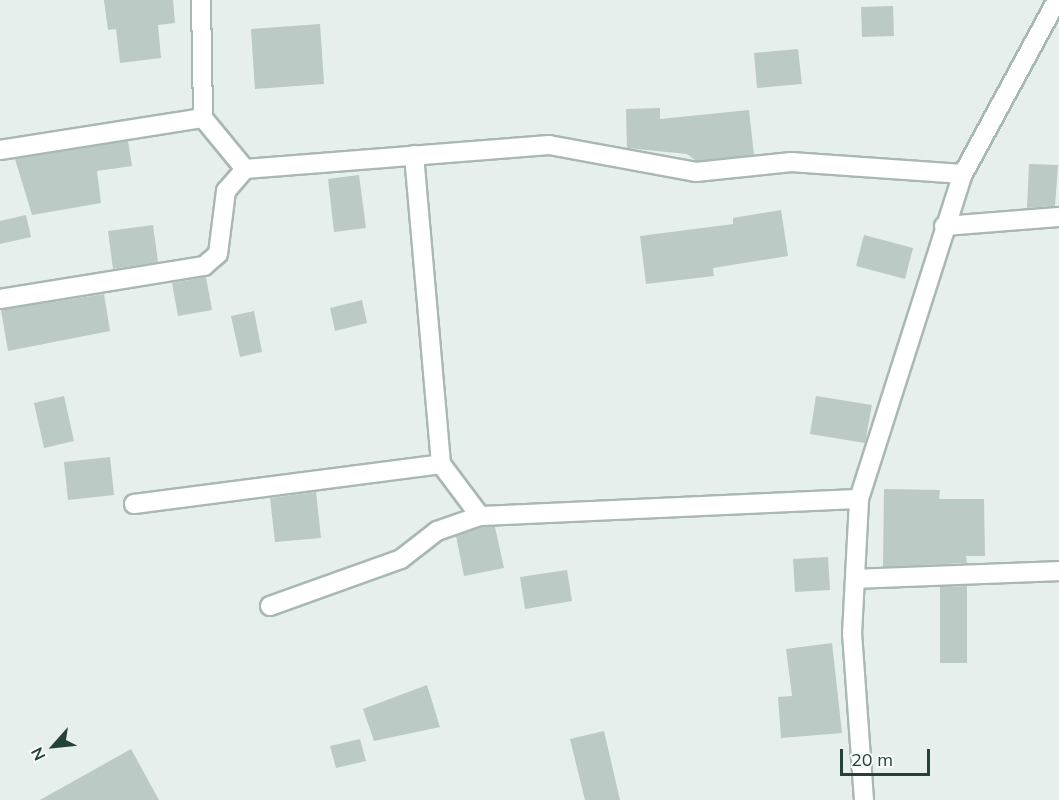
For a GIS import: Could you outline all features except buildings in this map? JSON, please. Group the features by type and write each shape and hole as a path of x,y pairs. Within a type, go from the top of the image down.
{"street":[{"path":"201,0 203,118 245,170"},
{"path":"864,800 852,634 859,499 944,226 963,174 1057,0"},
{"path":"0,150 203,118"},
{"path":"0,299 204,266 218,254 226,191 245,170 549,145 696,172 791,162 963,174"},
{"path":"414,155 441,464 480,516"},
{"path":"944,226 1059,217"},
{"path":"134,504 441,464"},
{"path":"270,606 401,559 446,526 480,516 859,499"},
{"path":"855,579 1059,572"}]}
